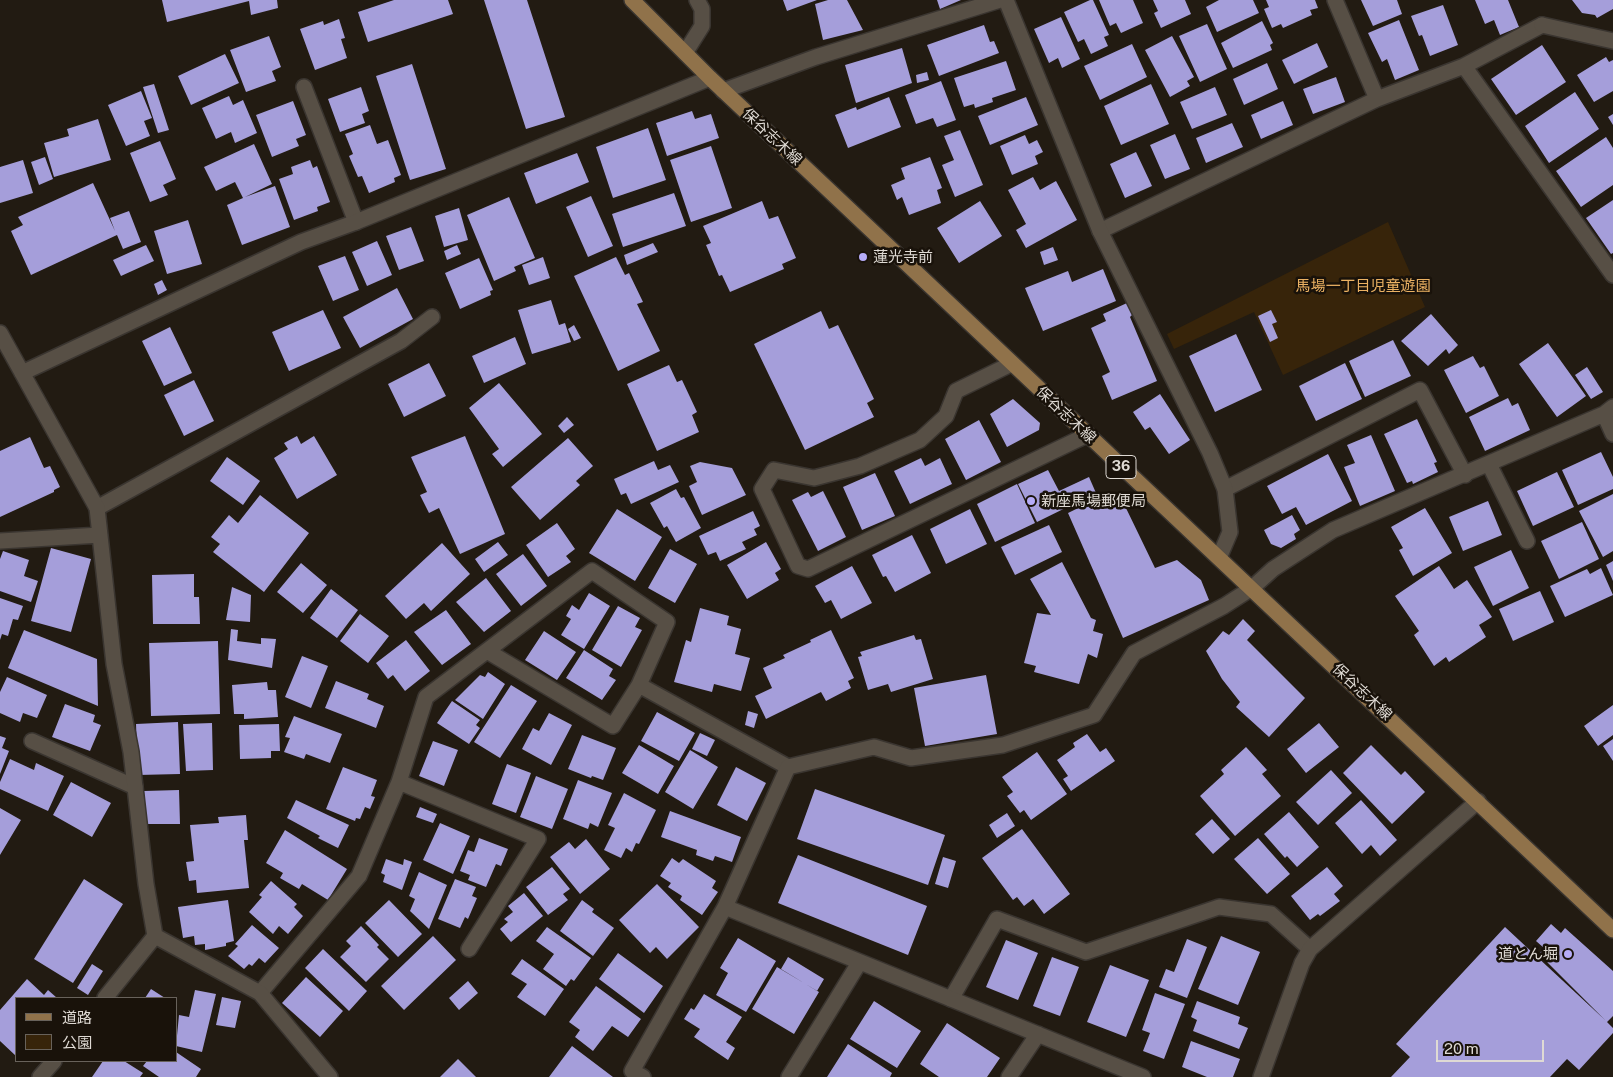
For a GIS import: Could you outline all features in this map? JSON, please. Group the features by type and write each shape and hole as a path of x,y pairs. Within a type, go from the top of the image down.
{"main road":[{"name":"保谷志木線","path":"632,0 723,91 1613,930"}],"street":[{"path":"685,53 702,26 702,9 698,0"},
{"path":"723,91 816,57 1000,0"},
{"path":"1006,0 1100,231 1210,453 1225,489 1230,532 1219,558"},
{"path":"1335,0 1377,99"},
{"path":"1100,231 1377,99 1464,66 1542,25 1613,41"},
{"path":"1464,66 1613,276"},
{"path":"22,373 301,242 356,222 710,78"},
{"path":"304,87 356,222"},
{"path":"98,508 401,341 432,317"},
{"path":"0,333 98,508 114,664 131,752 146,884 155,936 106,997"},
{"path":"1012,364 956,391 946,416 920,440 860,466 814,478 774,470 762,489 798,566 808,569 1087,434"},
{"path":"1225,489 1420,390 1465,475"},
{"path":"639,684 788,767 874,748 911,758 1003,745 1094,715 1134,653 1224,606 1252,588 1273,569 1333,530 1465,475 1608,411 1613,434"},
{"path":"1490,464 1527,541"},
{"path":"0,541 100,535"},
{"path":"260,993 360,876 399,782 426,698 592,572 667,622 639,684 613,726 487,652"},
{"path":"32,741 135,788"},
{"path":"643,1077 632,1071 725,907 788,767"},
{"path":"399,782 538,839 469,949"},
{"path":"1261,1077 1302,963 1310,949 1478,801"},
{"path":"725,907 1143,1077"},
{"path":"950,999 996,919 1086,952 1219,907 1271,914 1310,949"},
{"path":"155,936 260,993 330,1077"},
{"path":"789,1077 860,963"},
{"path":"1009,1077 1038,1034"}],"green space":[{"name":"馬場一丁目児童遊園","path":"1388,222 1425,307 1283,375 1254,312 1174,349 1167,334"}],"building":[{"path":"162,0 277,0 278,8 251,15 249,1 167,22"},
{"path":"394,0 448,0 453,14 368,42 358,12"},
{"path":"484,0 527,0 565,117 526,129"},
{"path":"783,0 817,0 787,11"},
{"path":"828,0 847,0 863,30 823,40 815,4"},
{"path":"937,0 961,0 940,9"},
{"path":"1093,0 1109,35 1104,37 1108,46 1091,54 1084,39 1078,42 1064,12"},
{"path":"1099,0 1133,0 1143,23 1121,33 1116,23 1110,26"},
{"path":"1153,0 1185,0 1191,14 1161,28 1154,13 1158,11"},
{"path":"1219,0 1253,0 1259,13 1217,32 1206,7"},
{"path":"1266,0 1315,0 1318,8 1310,10 1312,15 1283,28 1281,24 1272,28 1264,9 1269,7"},
{"path":"1361,0 1397,0 1402,14 1373,26"},
{"path":"1475,0 1508,0 1519,27 1500,35 1494,20 1485,24"},
{"path":"1572,0 1613,0 1613,9 1597,18 1595,15 1582,13"},
{"path":"1443,5 1458,45 1430,56 1422,35 1419,36 1411,16"},
{"path":"1061,17 1080,59 1062,68 1058,58 1049,63 1034,29"},
{"path":"339,19 345,38 341,39 347,58 315,70 300,29 323,21 324,25"},
{"path":"1399,20 1419,70 1395,80 1387,59 1382,62 1368,33"},
{"path":"1262,21 1273,43 1270,45 1272,50 1233,68 1221,43"},
{"path":"1207,24 1227,69 1200,82 1179,36"},
{"path":"984,25 990,42 994,41 999,53 939,76 927,45"},
{"path":"269,36 281,67 272,71 276,81 246,92 230,50"},
{"path":"1172,36 1194,77 1187,81 1190,86 1170,97 1145,50"},
{"path":"1317,43 1328,67 1294,84 1282,60"},
{"path":"1132,44 1147,77 1100,100 1084,66"},
{"path":"1542,45 1566,82 1516,115 1491,79"},
{"path":"902,48 912,83 856,103 845,65"},
{"path":"225,54 239,83 191,105 178,76"},
{"path":"1606,57 1609,62 1613,60 1613,91 1594,102 1577,75"},
{"path":"1006,61 1016,90 992,98 993,102 975,108 974,104 964,107 954,78"},
{"path":"1267,63 1278,89 1244,105 1233,79"},
{"path":"412,64 446,169 410,180 376,76"},
{"path":"927,72 929,80 917,83 916,75"},
{"path":"1336,77 1345,102 1313,114 1303,89"},
{"path":"941,81 956,120 937,127 933,118 916,124 905,95"},
{"path":"154,84 169,130 158,133 143,87"},
{"path":"1151,84 1169,124 1121,145 1104,106"},
{"path":"361,87 369,111 362,114 365,123 340,132 328,99"},
{"path":"1215,87 1227,115 1192,129 1180,102"},
{"path":"141,91 152,118 144,121 150,136 126,146 108,105"},
{"path":"1575,92 1599,129 1549,163 1525,126"},
{"path":"229,96 233,105 243,100 257,133 235,143 231,132 216,139 202,108"},
{"path":"889,97 901,127 848,148 835,115 856,107 857,110"},
{"path":"1026,97 1038,125 990,145 978,116"},
{"path":"293,101 306,135 296,139 299,146 272,157 256,115"},
{"path":"1283,101 1293,125 1261,139 1251,115"},
{"path":"692,111 695,119 711,114 719,138 667,156 656,123"},
{"path":"1613,114 1613,125 1608,117"},
{"path":"98,119 111,160 54,177 44,143 69,136 67,129"},
{"path":"1232,123 1243,147 1206,163 1196,138"},
{"path":"370,125 377,144 388,140 401,175 394,178 395,182 369,193 362,176 358,177 349,156 353,154 345,134"},
{"path":"648,128 666,180 613,198 596,147"},
{"path":"960,130 983,185 955,197 942,165 954,160 944,136"},
{"path":"1175,134 1190,169 1165,179 1150,145"},
{"path":"1025,135 1029,144 1037,140 1043,152 1035,156 1038,164 1012,175 1000,146"},
{"path":"1606,137 1613,148 1613,185 1581,207 1556,171"},
{"path":"160,141 176,179 163,185 168,195 150,202 130,153"},
{"path":"254,144 272,184 245,197 275,186 290,227 242,245 227,205 243,198 235,182 216,191 204,167"},
{"path":"711,146 732,208 691,222 670,160"},
{"path":"1136,152 1152,186 1125,198 1110,164"},
{"path":"577,153 589,182 536,204 524,173"},
{"path":"45,157 53,179 39,185 31,162"},
{"path":"930,157 942,188 937,190 941,203 909,215 902,197 897,200 891,185 905,179 901,168"},
{"path":"23,160 33,193 0,203 0,167"},
{"path":"310,160 313,168 317,166 330,202 317,207 318,211 294,220 279,179 293,174 291,167"},
{"path":"1033,177 1040,190 1056,181 1077,220 1026,248 1016,230 1026,224 1008,190"},
{"path":"93,183 115,231 110,218 129,211 141,242 123,249 117,235 31,275 11,231 23,225 18,217"},
{"path":"674,193 686,226 623,247 612,214"},
{"path":"591,196 613,246 588,257 566,207"},
{"path":"509,197 535,258 514,267 516,271 494,281 467,215"},
{"path":"1613,200 1613,253 1611,254 1586,218"},
{"path":"762,201 769,219 778,216 796,258 782,264 784,269 730,292 722,275 719,276 706,245 711,243 703,226"},
{"path":"980,201 1002,236 959,263 937,228"},
{"path":"459,208 468,240 444,247 435,216"},
{"path":"188,220 202,264 167,274 154,231"},
{"path":"411,227 424,261 399,270 386,236"},
{"path":"377,241 392,275 367,286 352,252"},
{"path":"653,243 658,252 627,265 624,255"},
{"path":"146,245 154,261 121,276 113,260"},
{"path":"457,245 461,254 447,260 444,251"},
{"path":"1053,247 1058,260 1044,265 1040,252"},
{"path":"345,256 359,290 333,301 318,266"},
{"path":"543,257 550,278 529,285 522,265"},
{"path":"616,257 625,275 629,273 643,302 637,304 660,351 618,371 574,276"},
{"path":"479,258 493,290 490,291 491,295 460,309 445,273"},
{"path":"1103,269 1116,301 1043,331 1025,288 1068,271 1072,282"},
{"path":"162,280 167,290 158,295 154,284"},
{"path":"397,288 413,319 360,348 343,317"},
{"path":"551,300 559,325 565,323 571,342 532,354 518,310"},
{"path":"1127,303 1132,315 1130,317 1157,381 1112,400 1102,376 1110,372 1091,328 1106,321 1103,314"},
{"path":"323,310 341,348 289,371 272,332"},
{"path":"1271,310 1277,322 1272,324 1278,338 1270,342 1258,316"},
{"path":"821,311 829,329 838,325 874,399 867,403 874,417 805,450 754,344"},
{"path":"1431,314 1458,345 1449,354 1446,349 1428,366 1401,341"},
{"path":"574,325 581,338 574,341 568,329"},
{"path":"170,327 192,373 164,386 142,341"},
{"path":"1236,334 1262,390 1215,412 1189,356"},
{"path":"515,337 526,364 484,383 472,356"},
{"path":"1393,340 1411,376 1365,397 1349,361"},
{"path":"1548,343 1586,396 1557,417 1519,364"},
{"path":"1473,356 1480,368 1484,366 1499,396 1466,413 1444,370"},
{"path":"429,363 446,396 404,417 388,384"},
{"path":"1345,363 1362,399 1316,421 1299,386"},
{"path":"669,365 677,382 682,380 697,412 692,415 699,432 657,451 627,384"},
{"path":"1587,367 1603,392 1591,399 1575,375"},
{"path":"194,380 214,421 184,436 164,395"},
{"path":"499,383 542,434 503,467 492,454 499,449 469,408"},
{"path":"1160,394 1190,440 1169,454 1150,427 1145,430 1133,412"},
{"path":"1508,398 1512,406 1518,403 1530,430 1485,451 1469,417"},
{"path":"1013,399 1040,423 1039,430 1007,447 990,414"},
{"path":"567,417 574,425 564,433 558,426"},
{"path":"1417,419 1437,462 1434,463 1438,472 1413,484 1412,481 1407,483 1384,434"},
{"path":"979,420 1001,462 966,480 945,439"},
{"path":"1371,435 1395,491 1360,506 1344,467 1355,463 1347,445"},
{"path":"297,436 301,444 314,436 337,475 297,499 274,458 288,449 284,443"},
{"path":"465,436 505,534 460,554 439,508 429,513 420,495 427,492 411,457"},
{"path":"30,437 44,468 50,466 60,487 54,490 54,492 0,517 0,451"},
{"path":"568,438 593,466 576,481 580,485 540,520 511,487"},
{"path":"1601,452 1613,477 1613,489 1578,505 1562,470"},
{"path":"1328,454 1352,501 1306,525 1296,507 1282,514 1267,486"},
{"path":"227,457 260,481 243,505 210,481"},
{"path":"921,458 925,466 940,458 952,484 910,504 894,471"},
{"path":"654,461 658,470 670,465 679,482 631,504 626,493 621,495 614,479"},
{"path":"700,462 732,468 746,495 702,515 689,486 697,482 690,466"},
{"path":"1048,470 1059,491 1089,477 1096,493 1037,522 1018,484"},
{"path":"1557,472 1574,507 1533,526 1517,491"},
{"path":"875,473 895,516 862,530 843,487"},
{"path":"1017,484 1035,523 995,542 977,504"},
{"path":"676,489 681,498 684,497 701,528 676,542 667,526 664,528 650,503"},
{"path":"823,491 846,537 818,551 792,500 808,492 811,497"},
{"name":"新座馬場郵便局","path":"1109,493 1125,506 1155,568 1177,560 1201,580 1209,600 1123,638 1068,513"},
{"path":"1613,494 1613,551 1603,557 1579,511"},
{"path":"260,495 309,533 264,592 213,552 220,544 211,537 229,515 238,523"},
{"path":"1488,501 1502,535 1463,551 1449,517"},
{"path":"1425,508 1452,553 1413,576 1399,550 1403,548 1391,527"},
{"path":"617,509 662,537 635,581 589,553"},
{"path":"970,509 987,544 946,564 930,529"},
{"path":"753,511 760,526 754,529 757,535 742,542 746,549 720,561 716,552 708,555 699,536"},
{"path":"1292,515 1300,530 1294,534 1296,539 1281,548 1271,544 1264,530"},
{"path":"1582,522 1599,559 1559,579 1541,541"},
{"path":"557,523 575,549 566,556 571,562 548,577 526,545"},
{"path":"1049,525 1062,552 1015,575 1001,547"},
{"path":"912,535 931,573 895,592 886,576 883,577 872,555"},
{"path":"498,542 508,555 484,572 475,559"},
{"path":"766,542 781,569 775,573 779,580 747,599 727,565"},
{"path":"442,543 470,574 431,611 424,603 406,619 385,596"},
{"path":"51,548 91,559 71,632 31,621"},
{"path":"670,549 697,564 675,603 648,588"},
{"path":"1511,550 1529,588 1493,606 1474,567"},
{"path":"3,551 29,560 24,576 38,581 31,602 0,591 0,559"},
{"path":"523,554 547,586 521,606 496,574"},
{"path":"1613,561 1613,581 1606,565"},
{"path":"1062,562 1091,618 1096,620 1093,631 1103,634 1097,658 1088,654 1079,684 1034,672 1036,666 1024,663 1037,613 1051,615 1030,579"},
{"path":"301,563 327,585 303,613 277,592"},
{"path":"852,566 872,603 841,619 831,600 825,603 815,586"},
{"path":"1439,566 1454,589 1467,580 1492,617 1479,625 1486,637 1449,662 1446,657 1434,666 1414,635 1419,631 1395,596"},
{"path":"1601,568 1613,595 1565,617 1550,586 1587,569 1590,574"},
{"path":"194,574 194,597 199,597 200,624 153,624 152,575"},
{"path":"486,578 511,611 484,632 456,602"},
{"path":"232,587 251,595 250,622 226,620"},
{"path":"331,589 358,610 337,638 310,618"},
{"path":"1540,591 1554,622 1513,641 1499,609"},
{"path":"589,593 610,606 584,649 561,635 571,619 566,616 572,605 579,610"},
{"path":"0,598 23,606 18,620 13,619 8,636 2,634 0,640"},
{"path":"618,606 640,618 635,627 642,630 621,667 592,650"},
{"path":"700,608 729,616 727,625 741,629 735,654 750,658 741,691 714,684 712,692 674,682 686,640 691,642"},
{"path":"446,610 471,644 442,665 414,632"},
{"path":"360,614 389,636 368,663 340,641"},
{"path":"1243,619 1255,631 1247,640 1305,698 1269,737 1236,707 1240,702 1222,679 1206,651 1223,631 1229,635"},
{"path":"231,629 238,630 237,641 261,644 261,638 276,639 272,668 228,660"},
{"path":"24,630 97,659 98,706 8,668"},
{"path":"831,630 854,678 848,681 851,688 826,701 821,692 766,719 755,696 772,688 763,668 785,658 783,655"},
{"path":"544,631 576,652 557,680 525,660"},
{"path":"914,635 916,640 921,639 933,679 891,692 888,684 868,690 858,657 862,656 860,652"},
{"path":"406,640 430,671 405,691 393,675 388,679 376,663"},
{"path":"218,641 220,714 151,716 149,643"},
{"path":"584,650 613,669 609,676 616,680 602,700 566,678"},
{"path":"302,656 328,666 311,708 285,697"},
{"path":"488,672 505,684 483,719 455,700 480,675 485,677"},
{"path":"986,675 997,734 925,746 914,688"},
{"path":"7,677 47,695 37,718 23,713 20,722 0,713 0,692"},
{"path":"336,681 369,694 367,699 384,706 376,728 325,708"},
{"path":"267,682 268,690 276,690 278,717 244,719 244,714 234,714 232,685"},
{"path":"511,685 537,701 500,758 474,742"},
{"path":"452,701 480,720 476,725 480,728 469,744 437,723"},
{"path":"65,704 95,715 93,722 101,725 90,751 52,737"},
{"path":"1613,705 1613,735 1598,746 1584,726"},
{"path":"748,711 758,714 754,728 745,725"},
{"path":"657,712 695,733 679,761 641,741"},
{"path":"549,713 572,725 551,765 522,749 533,728 539,731"},
{"path":"294,716 342,734 330,763 306,754 304,759 284,752 290,738 285,737"},
{"path":"178,722 180,774 138,775 136,724"},
{"path":"212,723 213,770 186,771 183,724"},
{"path":"1319,723 1339,747 1306,773 1287,749"},
{"path":"279,724 280,751 271,751 271,758 240,759 239,725"},
{"path":"700,733 715,740 707,756 692,749"},
{"path":"1087,734 1100,752 1106,748 1115,761 1071,791 1063,779 1068,776 1057,760 1075,747 1073,743"},
{"path":"582,735 616,748 603,780 592,776 591,778 568,769"},
{"path":"0,736 6,738 2,748 9,751 0,774"},
{"path":"1613,739 1613,761 1603,746"},
{"path":"433,741 458,750 444,786 419,776"},
{"path":"639,745 674,766 658,794 622,773"},
{"path":"1371,745 1401,775 1405,771 1425,792 1392,824 1343,773"},
{"path":"1246,747 1267,770 1262,774 1281,796 1235,836 1200,796 1224,774 1221,770"},
{"path":"690,750 718,767 693,809 665,792"},
{"path":"1037,752 1067,794 1031,820 1024,810 1020,813 1007,796 1013,792 1002,777"},
{"path":"10,759 34,770 36,763 64,776 48,811 0,789 0,782"},
{"path":"507,764 531,773 516,813 492,804"},
{"path":"343,767 377,780 371,796 375,797 370,809 365,807 360,819 356,818 355,821 326,809"},
{"path":"736,767 766,783 747,821 717,805"},
{"path":"1331,770 1352,793 1318,825 1296,802"},
{"path":"536,776 568,789 552,829 520,817"},
{"path":"578,780 612,793 598,827 590,823 588,829 563,819"},
{"path":"71,782 111,803 92,837 53,815"},
{"path":"815,789 945,835 928,885 797,839"},
{"path":"179,790 180,824 145,824 144,791"},
{"path":"624,793 656,810 639,844 636,843 632,852 626,848 621,858 604,850 615,828 608,825"},
{"path":"296,800 349,825 338,848 318,838 320,836 287,818"},
{"path":"1361,800 1397,840 1380,856 1371,845 1362,854 1335,823"},
{"path":"420,807 437,814 433,823 416,817"},
{"path":"0,808 21,820 0,855"},
{"path":"670,811 741,837 732,862 715,856 713,861 696,855 697,850 661,837"},
{"path":"1289,812 1319,847 1297,867 1287,856 1285,858 1264,834"},
{"path":"1007,813 1015,826 997,838 989,825"},
{"path":"246,815 248,840 244,840 249,888 197,893 196,880 189,881 186,862 194,861 190,825 219,823 218,817"},
{"path":"1212,819 1230,839 1213,854 1195,834"},
{"path":"440,823 470,836 453,874 423,860"},
{"path":"1022,829 1070,894 1044,914 1033,899 1024,906 1017,897 1013,900 982,858"},
{"path":"285,830 347,869 328,900 302,884 299,889 280,878 283,873 266,863"},
{"path":"479,838 508,849 501,866 496,864 486,887 468,880 470,875 460,871 468,850 474,852"},
{"path":"1258,838 1290,874 1267,894 1234,859"},
{"path":"586,839 610,869 580,894 550,857 569,842 575,849"},
{"path":"798,855 927,906 908,955 778,903"},
{"path":"943,857 956,861 948,888 935,884"},
{"path":"672,858 679,863 683,859 716,881 712,888 718,892 702,915 680,900 682,896 668,887 671,883 660,876"},
{"path":"386,859 403,865 404,859 412,862 402,890 383,882 385,875 381,873"},
{"path":"552,867 570,889 563,894 568,900 548,915 526,887"},
{"path":"1327,867 1343,886 1334,894 1340,901 1320,916 1318,914 1310,920 1291,896"},
{"path":"419,872 447,885 429,929 410,911 415,899 409,896"},
{"path":"84,879 123,904 73,983 34,959"},
{"path":"455,879 476,887 472,896 477,898 468,919 465,917 460,928 438,919"},
{"path":"271,881 297,904 294,907 303,916 288,934 279,926 273,934 249,912 262,897 259,895"},
{"path":"657,884 699,927 667,959 656,947 650,953 619,920"},
{"path":"524,893 543,916 511,942 500,929 508,922 504,919 513,912 508,906"},
{"path":"228,900 234,941 226,943 226,946 205,950 205,944 195,945 194,936 183,938 178,907"},
{"path":"389,900 422,934 398,957 365,923"},
{"path":"582,900 594,909 592,912 614,928 593,956 560,931"},
{"path":"1551,924 1561,933 1565,928 1613,971 1613,1016 1607,1022 1613,1028 1613,1033 1579,1070 1567,1059 1550,1077 1391,1077 1410,1057 1396,1044 1505,927 1605,1020 1539,954 1544,948 1536,941"},
{"path":"252,925 279,948 265,963 259,958 252,966 249,964 244,969 228,956 238,946 235,944"},
{"path":"361,926 389,959 366,982 340,957 351,946 346,941"},
{"path":"547,927 591,958 574,981 571,979 566,986 543,969 554,954 536,941"},
{"path":"433,936 456,960 404,1010 381,986"},
{"path":"1221,936 1260,952 1238,1005 1198,989"},
{"path":"738,938 776,961 746,1012 716,995 728,973 720,968"},
{"path":"1187,939 1207,947 1187,998 1159,987 1166,969 1174,972"},
{"path":"1006,940 1038,953 1018,1000 986,987"},
{"path":"323,949 367,991 349,1011 305,968"},
{"path":"618,953 663,986 644,1013 599,979"},
{"path":"788,957 824,979 817,991 781,969"},
{"path":"1052,957 1079,967 1060,1016 1033,1006"},
{"path":"522,959 564,989 545,1016 517,997 527,984 511,974"},
{"path":"92,964 103,971 88,995 77,988"},
{"path":"1110,965 1149,980 1126,1037 1087,1022"},
{"path":"777,967 819,992 794,1034 752,1009"},
{"path":"306,977 343,1011 320,1037 282,1003"},
{"path":"27,979 44,995 48,990 56,997 15,997 15,1055 0,1041 0,1010"},
{"path":"468,981 478,993 459,1010 449,998"},
{"path":"596,986 641,1019 628,1037 612,1026 593,1051 575,1037 580,1030 569,1022"},
{"path":"151,989 163,997 146,997"},
{"path":"195,990 216,994 202,1052 178,1046 179,1015 189,1017"},
{"path":"1155,993 1185,1004 1164,1059 1143,1051 1150,1033 1142,1030"},
{"path":"704,994 742,1017 726,1042 735,1048 728,1060 694,1037 700,1029 684,1019 691,1008 694,1010"},
{"path":"222,997 241,1001 235,1028 216,1025"},
{"path":"874,1001 921,1031 897,1068 850,1039"},
{"path":"1197,1001 1240,1017 1238,1024 1248,1028 1239,1049 1193,1031 1197,1020 1191,1017"},
{"path":"947,1023 1000,1058 987,1077 939,1077 920,1064"},
{"path":"1191,1041 1240,1059 1233,1077 1207,1077 1182,1067"},
{"path":"848,1044 892,1073 890,1077 827,1077"},
{"path":"572,1046 613,1077 549,1077"},
{"path":"178,1053 201,1069 196,1077 159,1077 143,1066 146,1062 178,1062"},
{"path":"458,1059 476,1077 440,1077"},
{"path":"102,1062 126,1062 143,1073 140,1077 92,1077"}],"place":[{"name":"蓮光寺前","path":"863,257"},
{"name":"新座馬場郵便局","path":"1031,501"},
{"name":"道とん堀","path":"1568,954"}]}
